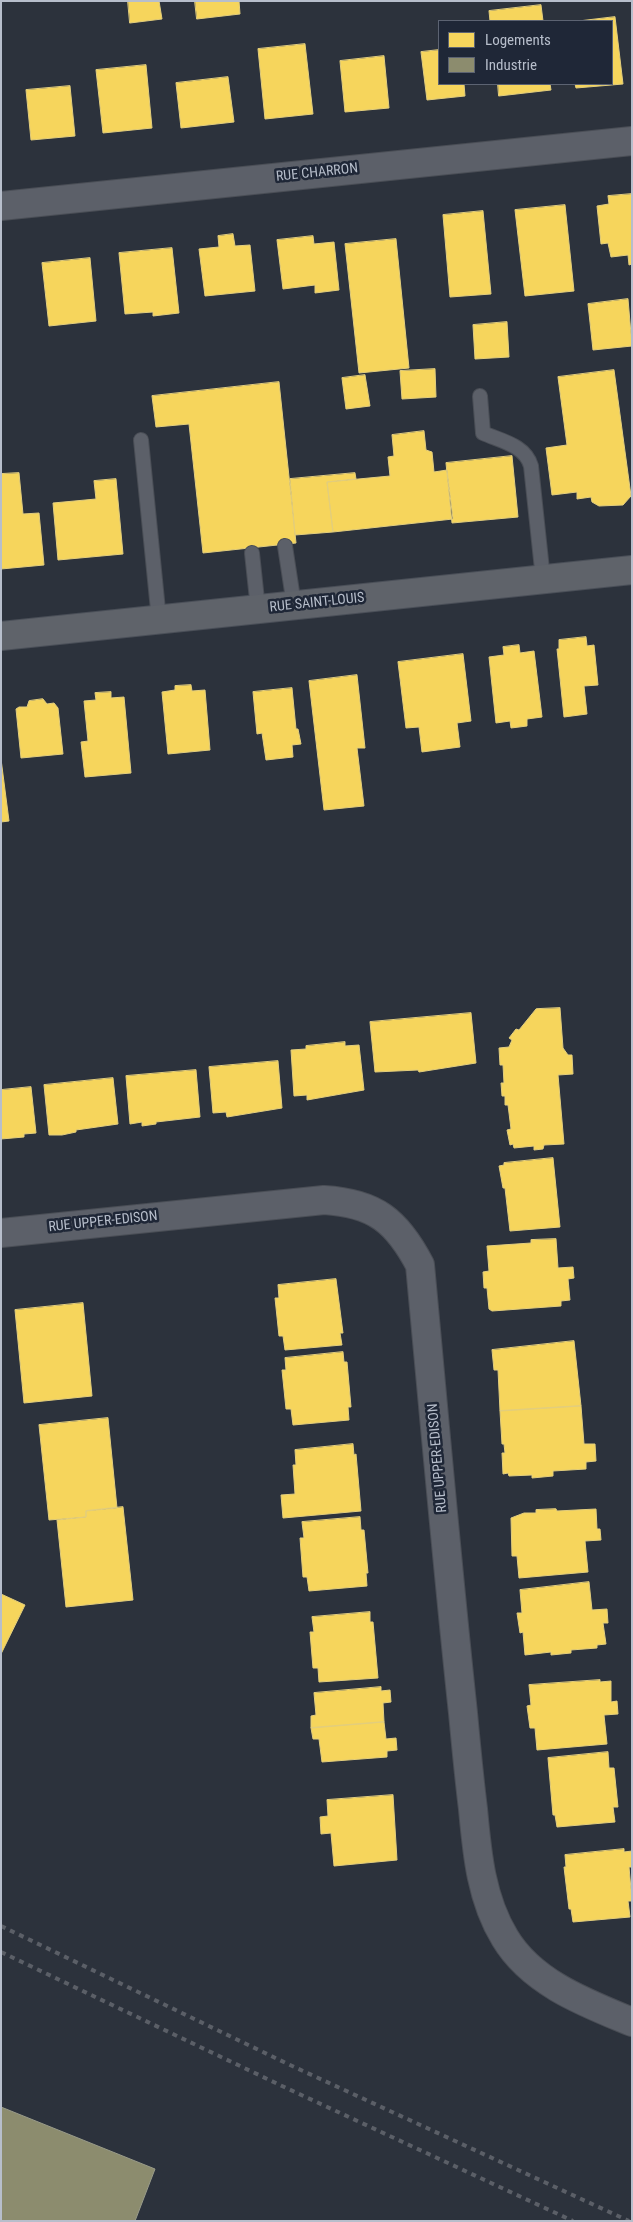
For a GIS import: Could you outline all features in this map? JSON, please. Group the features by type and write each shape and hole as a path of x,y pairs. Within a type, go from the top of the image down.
{"main road":[{"name":"RUE SAINT-LOUIS","path":"1,636 632,570"}],"street":[{"name":"RUE CHARRON","path":"1,206 632,141"},
{"name":"RUE UPPER-EDISON","path":"1,1233 324,1200 345,1201 365,1206 389,1221 407,1240 420,1266 455,1634 481,1879 496,1922 506,1940 541,1978 575,1998 632,2022"}],"lane":[{"path":"480,396 483,433 522,450 529,458 543,580"},
{"path":"141,440 159,620"},
{"path":"285,546 294,605"},
{"path":"252,553 258,609"}],"building: Logements":[{"path":"128,1 159,1 162,19 130,23"},
{"path":"195,1 239,1 240,14 197,19"},
{"path":"541,5 543,20 490,20 489,11"},
{"path":"615,17 623,84 613,85 613,20 588,20"},
{"path":"305,44 313,114 265,119 258,49"},
{"path":"438,50 438,85 464,85 465,96 427,100 421,52"},
{"path":"384,56 389,108 345,112 340,61"},
{"path":"146,65 152,128 103,133 96,70"},
{"path":"228,77 234,122 181,128 176,83"},
{"path":"498,85 550,85 551,90 499,96"},
{"path":"575,85 611,85 576,88"},
{"path":"70,86 75,136 31,140 26,90"},
{"path":"632,194 632,264 629,265 628,255 611,257 608,243 601,244 597,206 609,204 608,196"},
{"path":"565,205 574,291 525,296 515,210"},
{"path":"483,211 491,294 450,297 443,215"},
{"path":"233,234 235,246 250,245 255,291 205,296 199,249 219,247 218,236"},
{"path":"313,236 314,244 334,242 339,290 315,293 315,285 283,289 277,240"},
{"path":"396,239 409,368 359,373 345,244"},
{"path":"172,248 179,313 153,316 153,312 125,314 119,253"},
{"path":"90,258 96,321 49,326 42,263"},
{"path":"628,299 632,346 593,350 588,304"},
{"path":"507,322 509,357 475,359 473,325"},
{"path":"435,369 436,397 402,399 400,371"},
{"path":"614,370 631,496 623,505 599,506 592,502 591,497 577,499 577,492 552,495 546,448 567,445 558,377"},
{"path":"365,375 370,406 346,409 342,378"},
{"path":"279,382 296,543 203,553 189,424 156,427 152,396"},
{"path":"424,431 426,450 432,452 434,472 447,470 453,519 333,532 327,482 390,476 388,457 394,456 392,435"},
{"path":"512,456 518,517 452,523 446,463"},
{"path":"19,473 23,514 39,513 44,565 1,569 1,474"},
{"path":"355,473 356,479 327,482 333,532 295,535 290,479"},
{"path":"116,479 123,554 58,560 53,503 96,499 94,481"},
{"path":"586,637 587,646 594,645 598,685 584,686 587,714 564,717 557,649 559,649 559,640"},
{"path":"519,645 520,653 534,651 542,717 527,719 527,726 511,728 510,721 496,723 489,657 504,655 503,647"},
{"path":"463,654 471,721 457,723 460,747 422,752 419,727 406,728 398,662"},
{"path":"357,675 365,748 357,748 364,806 324,810 309,681"},
{"path":"191,685 192,691 205,690 210,750 168,754 162,692 175,690 175,686"},
{"path":"292,688 296,729 298,729 301,744 292,745 293,757 266,760 262,733 257,734 253,692"},
{"path":"111,692 111,698 124,697 131,773 85,777 81,742 88,741 84,701 96,700 95,693"},
{"path":"43,699 47,704 54,703 58,708 63,754 21,758 16,709 27,707 29,701"},
{"path":"1,759 9,821 1,822"},
{"path":"560,1008 563,1048 568,1055 572,1055 573,1074 558,1075 564,1144 544,1145 543,1149 534,1150 534,1146 514,1148 513,1144 510,1145 507,1130 511,1129 508,1105 505,1105 505,1096 502,1096 501,1083 504,1083 503,1065 500,1065 499,1048 509,1047 512,1040 509,1038 516,1029 519,1030 536,1009"},
{"path":"471,1013 476,1063 419,1072 418,1070 375,1072 370,1022"},
{"path":"345,1042 345,1046 359,1045 364,1090 307,1100 307,1095 294,1096 291,1050 306,1049 306,1046"},
{"path":"278,1061 282,1108 227,1117 226,1112 213,1113 209,1067"},
{"path":"196,1070 200,1117 156,1122 156,1124 142,1126 142,1122 130,1124 126,1076"},
{"path":"113,1078 118,1124 76,1130 76,1132 62,1135 49,1135 44,1085"},
{"path":"31,1087 36,1133 24,1134 24,1137 1,1139 1,1090"},
{"path":"553,1158 560,1227 510,1231 505,1188 503,1188 499,1166 504,1165 504,1163"},
{"path":"556,1239 558,1268 573,1267 574,1278 568,1279 570,1300 561,1301 561,1306 492,1311 489,1309 487,1288 484,1288 483,1272 489,1271 487,1246 531,1243 531,1240"},
{"path":"336,1279 343,1333 340,1333 342,1345 285,1350 283,1336 279,1336 275,1298 279,1298 278,1285"},
{"path":"83,1303 92,1396 24,1403 15,1310"},
{"path":"574,1341 581,1406 500,1411 498,1370 494,1370 492,1350"},
{"path":"343,1352 344,1362 347,1362 351,1407 348,1407 349,1420 293,1425 291,1409 286,1409 282,1370 286,1370 285,1358"},
{"path":"581,1406 584,1444 595,1444 596,1461 586,1462 586,1469 553,1471 553,1476 532,1478 532,1475 509,1476 508,1473 503,1474 502,1453 505,1453 504,1444 502,1444 500,1411"},
{"path":"108,1418 117,1508 86,1511 86,1517 49,1520 39,1425"},
{"path":"353,1444 354,1455 356,1454 361,1511 283,1518 281,1495 295,1494 293,1465 296,1465 295,1450"},
{"path":"123,1507 133,1600 66,1607 57,1520 86,1517 86,1511"},
{"path":"556,1509 557,1511 596,1509 597,1529 600,1529 601,1540 585,1541 588,1572 519,1578 517,1556 512,1556 511,1518 524,1513 536,1513 536,1510"},
{"path":"360,1517 361,1530 364,1530 368,1573 366,1573 367,1586 309,1591 307,1577 303,1577 300,1538 304,1538 302,1522"},
{"path":"589,1582 592,1610 607,1609 608,1623 603,1623 606,1644 597,1645 597,1648 571,1650 571,1653 551,1655 551,1652 525,1655 523,1632 520,1633 517,1613 522,1613 520,1590"},
{"path":"1,1594 25,1605 1,1654"},
{"path":"370,1612 370,1622 373,1622 378,1678 319,1682 318,1668 313,1668 310,1632 314,1632 312,1617"},
{"path":"600,1680 600,1682 611,1681 611,1702 617,1701 618,1714 604,1715 607,1744 537,1750 535,1728 530,1728 527,1706 531,1705 529,1685"},
{"path":"381,1687 381,1691 390,1690 391,1702 383,1703 384,1722 311,1728 311,1716 316,1715 314,1693"},
{"path":"384,1722 386,1739 396,1738 397,1750 387,1751 387,1757 322,1762 319,1739 313,1739 311,1728"},
{"path":"608,1752 609,1768 614,1768 618,1807 613,1807 615,1822 557,1827 555,1815 553,1815 548,1758"},
{"path":"393,1795 397,1860 334,1866 331,1833 321,1834 320,1817 328,1816 327,1800"},
{"path":"624,1849 624,1852 632,1851 632,1867 629,1867 632,1901 628,1901 630,1917 573,1922 571,1909 569,1909 564,1867 566,1867 565,1855"}],"building: Industrie":[{"path":"1,2107 155,2169 135,2221 1,2221"}],"railway":[{"path":"1,1926 290,2065 629,2221"},
{"path":"1,1952 282,2086 573,2221"}]}
